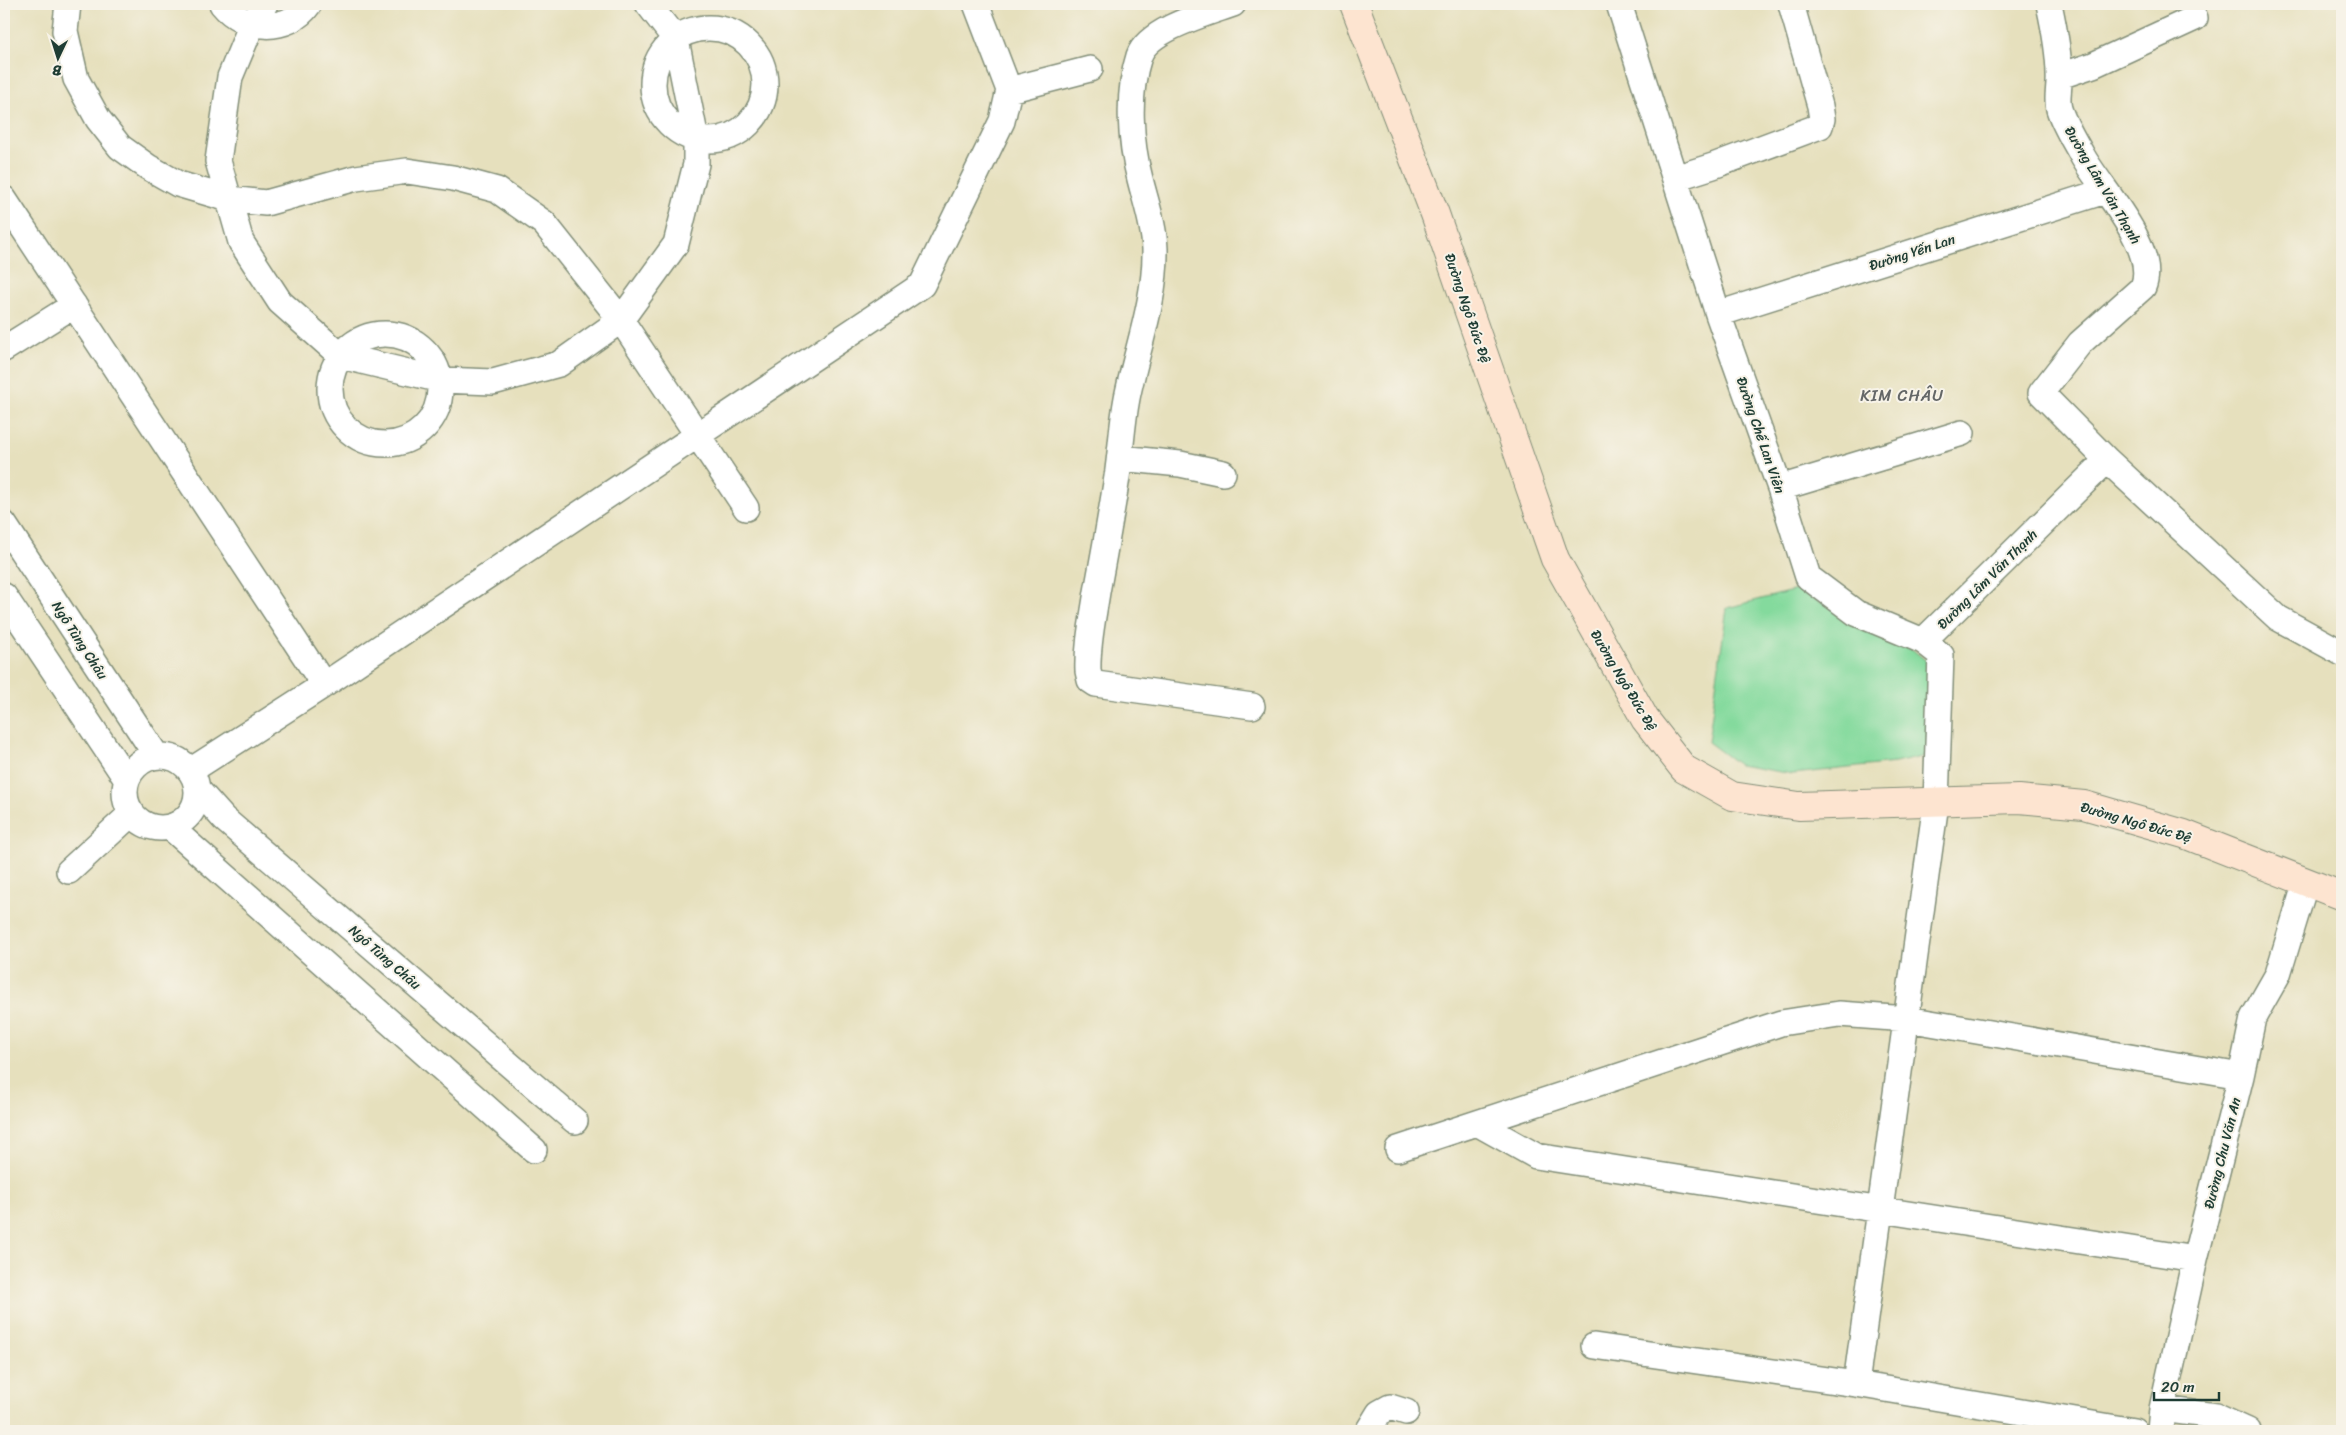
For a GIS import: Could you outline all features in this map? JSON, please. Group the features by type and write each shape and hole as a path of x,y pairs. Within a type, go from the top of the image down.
{"main road":[{"name":"Đường Ngô Đức Đệ","path":"1354,4 1435,214 1555,560 1645,720 1684,770 1732,796 1799,806 2019,799 2084,805 2184,834 2342,896"}],"street":[{"path":"68,4 65,31 76,79 98,120 120,147 148,167 178,184 229,199 266,203 356,178 407,171 453,178 496,190 544,223 621,320 746,508"},
{"path":"222,4 236,17 260,26 277,25 294,18 309,4"},
{"path":"266,4 252,24 230,77 218,161 241,242 280,302 341,356 441,380 493,382 560,364 621,320 676,244 696,164 696,138 676,40 648,4"},
{"path":"194,780 324,685 922,285 1002,121 1009,90 976,4"},
{"path":"1233,4 1162,32 1147,43 1140,54 1134,81 1133,138 1139,177 1151,217 1155,250 1152,292 1127,399 1120,458 1092,626 1088,662 1090,680 1096,684 1252,706"},
{"name":"Đường Chế Lan Viên","path":"1619,4 1718,314 1780,488 1808,577 1856,613 1924,641 1941,655 1936,803"},
{"path":"1674,178 1713,166 1820,126 1822,119 1820,106 1791,4"},
{"name":"Đường Lâm Văn Thạnh","path":"1924,641 2107,460 2041,393 2080,343 2143,287 2147,277 2147,269 2134,234 2083,156 2060,111 2058,100 2060,76 2049,4"},
{"path":"2060,76 2094,65 2196,18"},
{"path":"717,28 735,34 750,46 760,61 765,79 764,98 757,114 744,128 728,137 710,141 696,138 675,129 662,116 654,99 653,80 657,62 667,47 676,40 681,35 698,29 717,28"},
{"path":"1009,90 1090,69"},
{"name":"Đường Yến Lan","path":"1718,314 2106,191"},
{"path":"4,199 324,685"},
{"path":"4,350 74,305"},
{"path":"376,334 394,334 410,339 425,349 435,364 441,380 440,399 434,417 422,432 405,441 386,444 368,442 351,433 338,419 330,401 329,382 335,364 341,356 359,339 376,334"},
{"path":"1780,488 1962,433"},
{"path":"1120,458 1180,464 1223,473"},
{"path":"2107,460 2278,618 2342,653"},
{"name":"Ngô Tùng Châu","path":"4,524 156,755"},
{"path":"4,596 127,780"},
{"path":"156,755 168,756 179,760 194,780 196,802 190,813 181,822 170,827 158,828 146,825 132,813 125,798 127,780 135,766 145,759 156,755"},
{"name":"Ngô Tùng Châu","path":"194,780 224,819 575,1121"},
{"path":"1856,1384 1936,803"},
{"path":"68,871 132,813"},
{"path":"170,827 534,1150"},
{"name":"Đường Chu Văn An","path":"2161,1420 2195,1259 2241,1076 2253,1018 2278,974 2306,882"},
{"path":"1398,1149 1782,1023 1839,1014 1907,1018 2241,1076"},
{"path":"1477,1124 1536,1156 2195,1259"},
{"path":"1594,1346 1856,1384 2134,1431"},
{"path":"1368,1431 1379,1413 1390,1407 1406,1412"},
{"path":"2161,1420 2215,1416 2248,1431"}],"green space":[{"path":"1796,590 1907,645 1929,663 1930,755 1895,763 1793,774 1739,765 1708,742 1727,608"}],"district":[{"name":"KIM CHÂU","path":"1902,395"}]}
